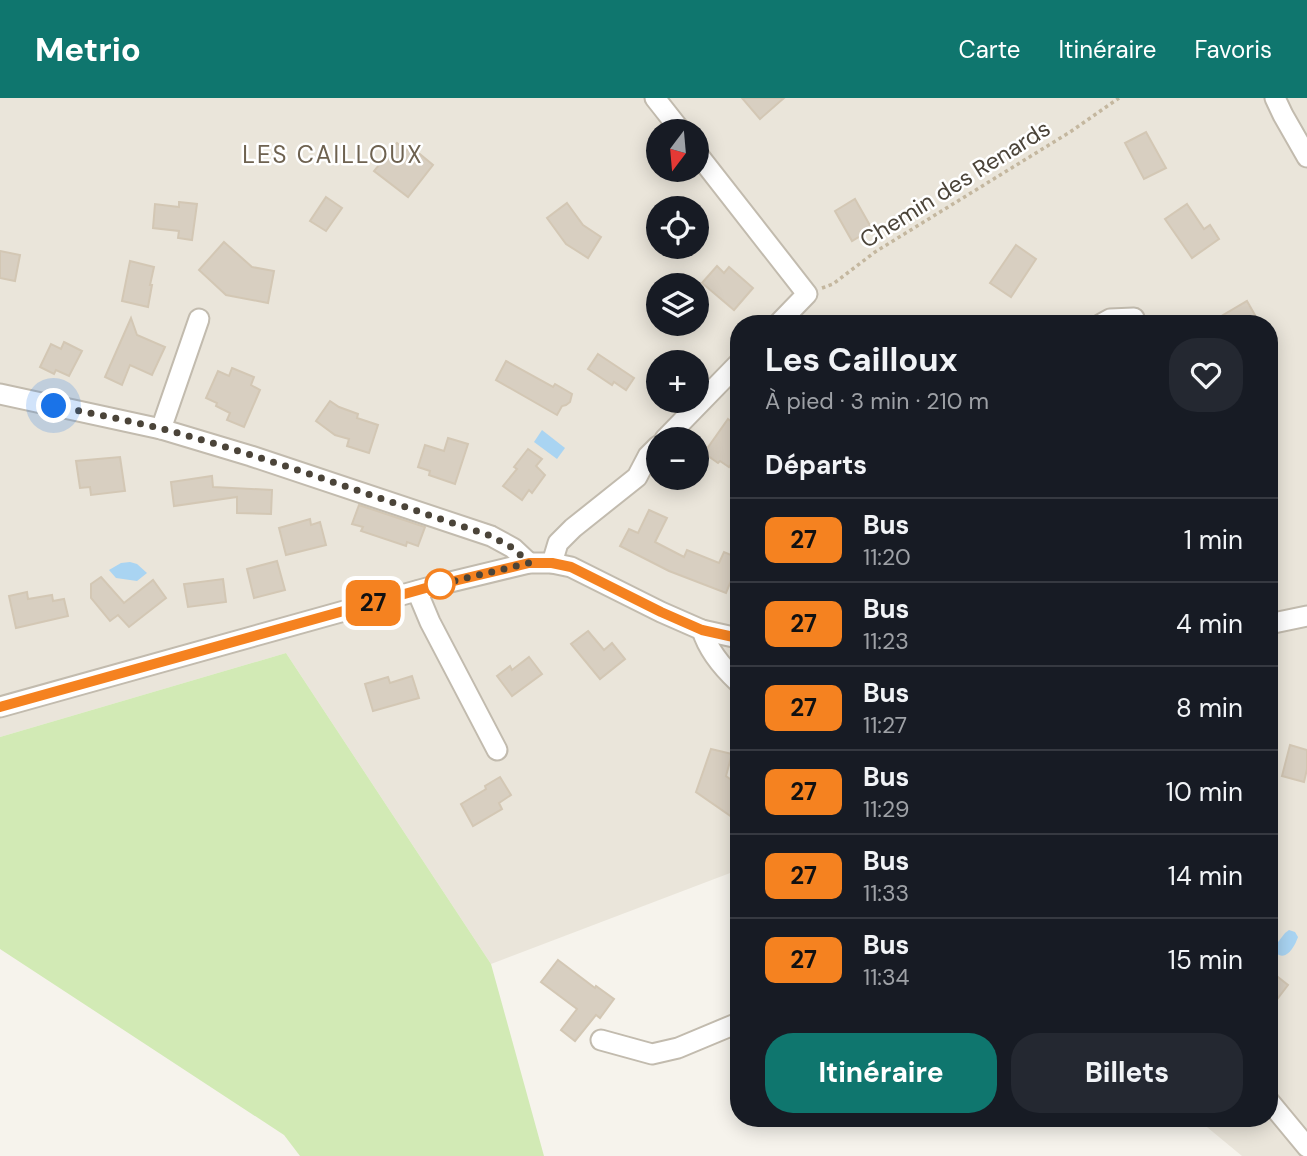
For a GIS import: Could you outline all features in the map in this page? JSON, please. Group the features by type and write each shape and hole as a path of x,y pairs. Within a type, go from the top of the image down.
{"street":[{"path":"655,98 672,119"},
{"path":"1275,98 1307,157"},
{"path":"709,169 807,294 787,315"},
{"path":"161,429 199,319"},
{"path":"677,427 730,372"},
{"path":"0,394 161,429 251,456 491,536 513,548 529,563"},
{"path":"552,563 558,543 637,477 646,460"},
{"path":"0,706 417,591 529,563 552,563 571,567 702,630 730,636"},
{"path":"417,591 430,622 497,750"},
{"path":"1278,622 1307,616"},
{"path":"702,630 706,644 730,672"},
{"path":"601,1040 652,1054 678,1048 730,1026"},
{"path":"1278,1112 1307,1147"}],"path":[{"name":"Chemin des Renards","path":"807,294 833,284 875,252 1070,132 1119,98"}],"shaded area":[{"path":"0,98 1307,98 1307,1156 1242,1156 1207,1127 1278,1127 1278,315 730,315 730,873 491,964 286,653 0,737"}],"green space":[{"path":"286,653 491,964 544,1156 300,1156 284,1135 0,949 0,737"}],"water":[{"path":"542,430 565,448 557,459 534,442"},
{"path":"121,563 137,564 147,573 137,581 116,578 109,570"},
{"path":"1289,930 1295,932 1298,937 1290,952 1283,956 1278,954 1278,942"}],"building":[{"path":"742,98 784,98 760,119"},
{"path":"1146,132 1166,168 1144,179 1125,143"},
{"path":"397,143 406,151 410,146 433,165 408,197 374,171"},
{"path":"326,197 342,208 326,231 310,221"},
{"path":"855,199 872,229 852,241 835,211"},
{"path":"179,202 197,204 192,240 178,238 179,231 153,228 155,204 179,207"},
{"path":"567,203 583,225 601,237 588,258 566,244 547,218"},
{"path":"1187,204 1204,229 1210,225 1219,239 1192,258 1165,219"},
{"path":"224,242 252,267 274,271 268,303 226,295 199,270"},
{"path":"1016,245 1036,259 1011,297 990,283"},
{"path":"0,251 20,255 15,281 0,278"},
{"path":"130,261 154,267 148,307 122,301"},
{"path":"717,266 724,273 729,267 753,288 734,310 709,289 709,275"},
{"path":"1247,301 1255,315 1223,315"},
{"path":"131,318 137,335 165,347 152,375 130,365 122,385 105,377"},
{"path":"64,342 82,351 69,376 56,370 54,374 40,367 51,344 61,349"},
{"path":"598,354 634,378 626,390 614,382 612,385 588,369"},
{"path":"506,361 553,387 555,384 572,394 570,402 562,406 557,415 496,380"},
{"path":"232,368 254,377 251,385 260,390 244,427 227,420 230,413 206,398 218,371 229,376"},
{"path":"330,401 358,414 357,418 378,425 369,453 347,446 349,439 335,435 316,421"},
{"path":"728,419 730,466 720,461 718,463 709,457 709,446"},
{"path":"448,438 468,444 455,484 429,475 430,471 418,467 425,445 444,451"},
{"path":"528,449 542,459 536,466 545,475 532,493 529,490 522,500 503,486"},
{"path":"120,457 125,491 91,495 90,487 80,488 76,461"},
{"path":"212,476 213,487 272,490 271,514 237,513 237,497 174,506 171,482"},
{"path":"359,505 425,527 418,546 407,542 406,546 361,531 363,527 352,524"},
{"path":"649,510 667,518 655,542 684,557 687,550 719,563 724,552 730,555 730,583 726,593 669,571 620,546 629,529 638,533"},
{"path":"310,519 311,525 320,522 326,545 286,555 279,528"},
{"path":"277,561 285,590 254,598 247,569"},
{"path":"101,577 124,603 153,580 166,598 129,627 118,615 110,621 91,598 91,584"},
{"path":"223,579 226,602 188,607 184,584"},
{"path":"27,592 28,599 52,595 53,601 64,599 68,616 16,628 9,596"},
{"path":"588,631 604,650 612,643 625,659 600,679 571,644"},
{"path":"529,657 542,674 512,696 497,676 510,666 512,670"},
{"path":"412,676 419,698 373,711 365,684 388,677 390,683"},
{"path":"1290,745 1307,750 1304,782 1282,776"},
{"path":"711,749 730,754 726,776 730,779 730,816 696,792"},
{"path":"500,777 511,795 499,803 502,809 473,826 461,804"},
{"path":"558,960 614,999 600,1018 596,1015 575,1041 561,1030 577,1009 541,982"},
{"path":"1278,977 1288,985 1278,998"}],"bus line":[{"name":"27","path":"0,707 433,586 529,563 552,563 571,567 702,630 730,636"}],"district":[{"name":"LES CAILLOUX","path":"333,154"}],"route":[{"path":"54,406 161,429 251,456 491,536 513,548 529,563 433,586 440,584"}]}
